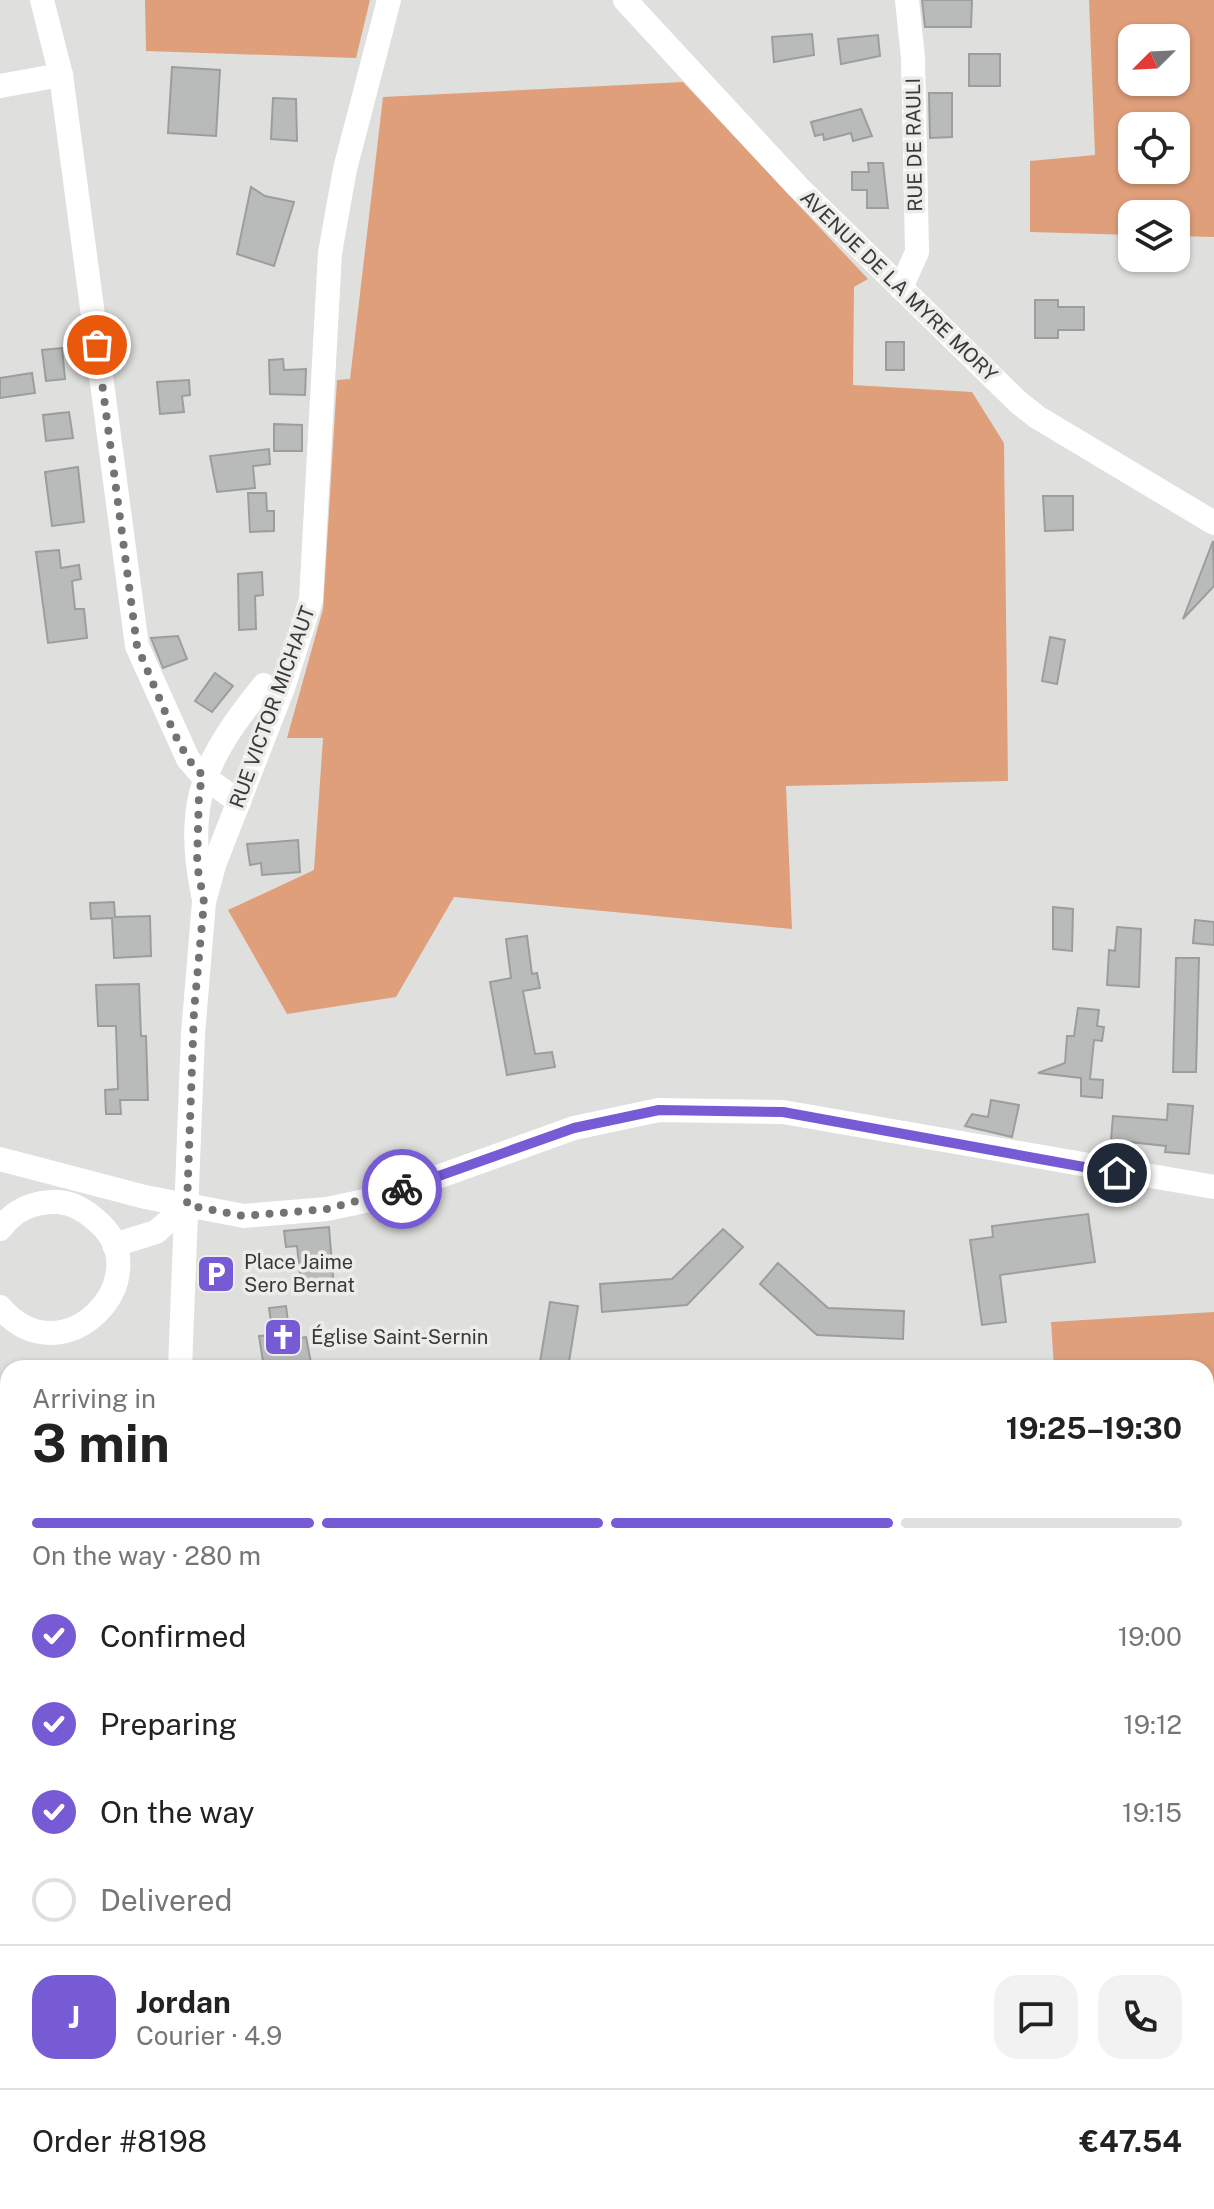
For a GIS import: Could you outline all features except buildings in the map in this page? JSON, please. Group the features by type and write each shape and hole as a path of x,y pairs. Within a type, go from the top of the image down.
{"street":[{"path":"42,0 61,75 137,646 181,746 203,776 239,802"},
{"name":"RUE VICTOR MICHAUT","path":"180,1360 195,992 204,902 214,865 283,688 311,600 330,253 345,169 389,0"},
{"name":"AVENUE DE LA MYRE MORY","path":"625,0 798,187 1037,417 1214,523"},
{"name":"RUE DE RAULI","path":"901,288 917,252 913,58 907,0"},
{"path":"0,86 61,75"},
{"path":"204,902 197,865 199,792 203,776 231,726 264,685"},
{"path":"0,1159 244,1216 327,1209 379,1198 574,1128 659,1110 783,1112 1214,1187"},
{"path":"0,1229 9,1217 28,1206 63,1202 85,1210 102,1225 114,1245 118,1264 115,1287 108,1302 93,1319 73,1330 50,1334 29,1330 10,1318 0,1307"},
{"path":"114,1245 156,1232 187,1205"}],"shaded area":[{"path":"145,0 370,0 356,58 146,51"},
{"path":"1089,0 1214,0 1214,237 1190,236 1190,200 1118,200 1118,235 1030,232 1030,161 1095,155"},
{"path":"683,82 868,279 854,287 853,385 972,392 1004,443 1008,781 786,786 792,929 454,897 396,997 287,1014 228,910 314,870 323,738 287,738 323,609 337,380 350,379 383,97"},
{"path":"1214,1312 1214,1360 1053,1360 1051,1322"}],"way so far":[{"path":"97,345 137,646 174,733 188,759 203,776 199,792 197,865 204,902 194,1011 187,1205 244,1216 327,1209 379,1198 402,1189"}],"place":[{"name":"Place Jaime Sero Bernat","path":"216,1274"},
{"name":"Église Saint-Sernin","path":"283,1337"}],"route":[{"path":"402,1189 574,1128 659,1110 783,1112 1117,1173"}]}
